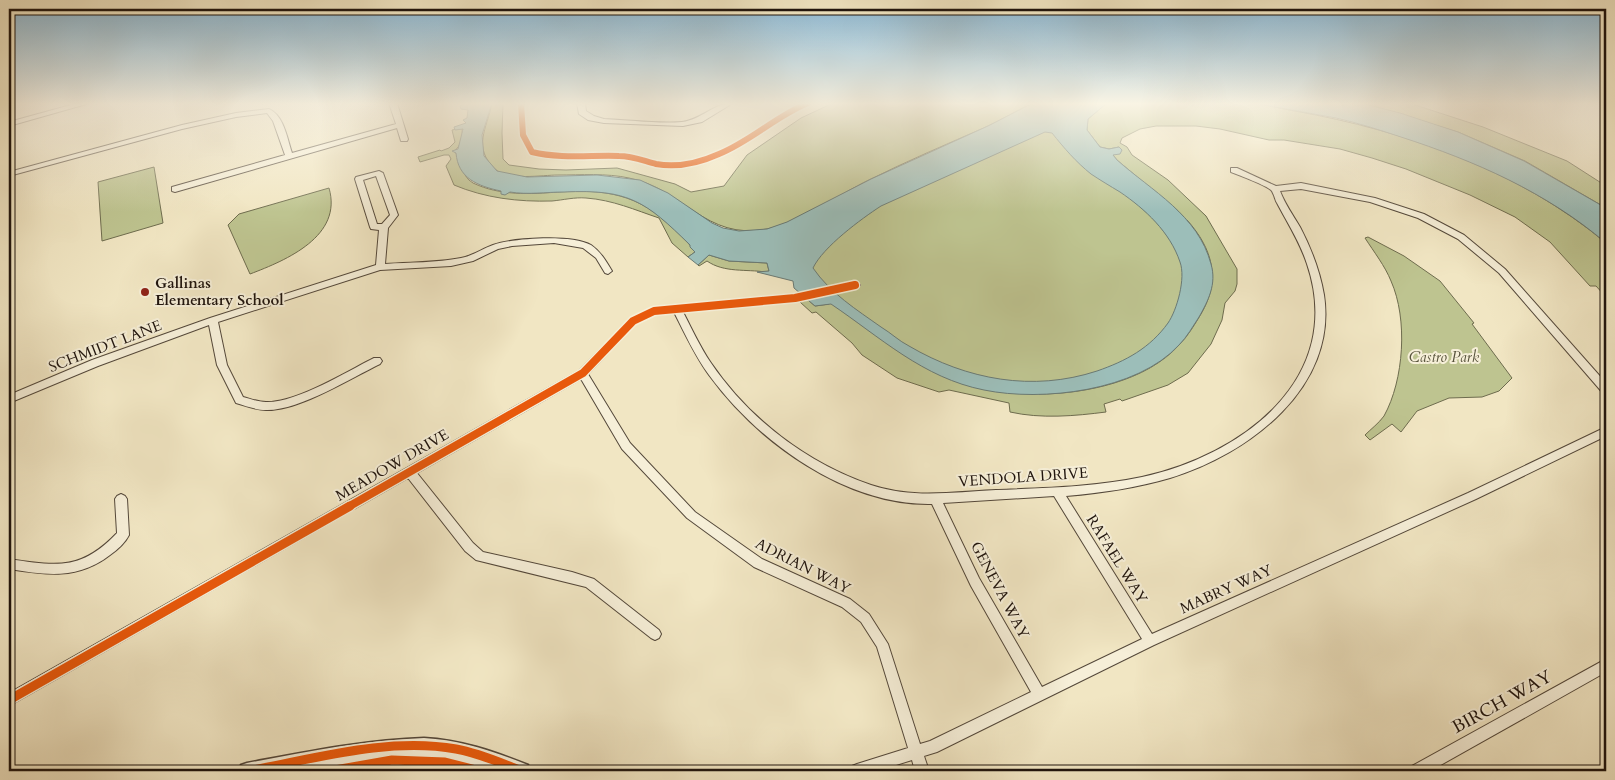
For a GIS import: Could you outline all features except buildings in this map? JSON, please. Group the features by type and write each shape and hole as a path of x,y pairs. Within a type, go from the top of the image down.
{"street":[{"path":"9,174 132,139"},
{"path":"284,139 289,156"},
{"path":"174,189 348,139"},
{"path":"1234,170 1275,188 1301,186 1372,200 1421,216 1461,237 1502,271 1606,389"},
{"path":"380,267 384,227 394,215 379,173 359,179 374,227 384,227"},
{"name":"VENDOLA DRIVE","path":"677,309 710,370 737,403 783,444 827,472 884,494 908,499 935,499 1058,493 1144,481 1186,468 1238,443 1276,414 1298,387 1311,363 1319,336 1320,295 1313,266 1299,233 1280,204 1275,188"},
{"name":"SCHMIDT LANE","path":"9,399 95,363 213,320 380,267 452,263 470,259 504,245 554,240 586,246 599,256 608,271"},
{"name":"MEADOW DRIVE","path":"9,700 582,373 633,321 654,311 795,298 855,285"},
{"path":"213,320 222,365 240,400 255,404 270,406 290,401 377,361"},
{"name":"ADRIAN WAY","path":"582,373 626,446 691,516 758,562 846,603 865,618 882,644 922,771"},
{"name":"MABRY WAY","path":"857,771 932,747 1150,641 1472,496 1606,431"},
{"path":"409,471 468,547 480,556 572,577 590,583 655,634"},
{"name":"RAFAEL WAY","path":"1058,493 1150,641"},
{"path":"9,564 58,570 90,563 109,552 123,534 121,499"},
{"name":"GENEVA WAY","path":"935,499 975,582 1039,695"},
{"name":"BIRCH WAY","path":"1417,771 1606,665"},
{"path":"247,771 394,746 450,748 490,758 522,771"},
{"path":"329,771 392,760 445,762 480,771"}],"green space":[{"path":"454,139 461,139 454,151 459,158 463,172 473,183 494,190 515,193 576,191 620,196 646,207 659,216 682,236 695,252 688,257 672,243 659,218 615,203 582,198 527,201 490,196 454,185 446,166 451,159 449,155 420,162 418,157 449,148 455,142"},
{"path":"483,139 502,139 503,159 509,165 566,170 617,168 675,184 691,192 724,186 747,155 770,139 957,139 883,173 792,221 767,229 746,231 727,228 711,221 665,192 629,178 611,175 525,177 501,173 488,161"},
{"path":"999,139 1086,139 1179,212 1117,160 1113,155 1122,150 1119,147 1109,149 1100,147 1094,139 1121,139 1120,143 1127,147 1132,155 1168,180 1206,216 1237,269 1235,291 1225,303 1222,320 1211,344 1188,373 1168,385 1122,401 1120,399 1104,404 1106,412 1070,416 1046,416 1010,412 1009,403 949,390 939,392 897,378 862,355 852,343 816,312 812,313 800,302 808,300 815,306 829,304 785,252 934,157","holes":["1187,220 1203,242 1211,265 1211,289 1201,314 1179,345 1150,368 1114,383 1076,391 1039,394 1144,364 1209,291"]},
{"path":"1266,139 1410,139 1460,157 1499,174 1536,194 1572,217 1606,243 1606,297 1596,286 1590,286 1550,242 1515,217 1470,195 1406,169 1340,149 1284,140"},
{"path":"1475,139 1514,139 1567,161 1606,186 1606,208 1525,161"},
{"path":"154,167 163,223 102,241 98,182"},
{"path":"329,188 331,205 328,220 320,233 309,244 295,253 250,274 228,225 239,214"},
{"name":"Castro Park","path":"1368,237 1404,256 1440,281 1474,323 1472,324 1512,378 1499,391 1482,397 1449,398 1417,411 1401,432 1392,424 1370,440 1365,435 1384,416 1396,385 1402,331 1400,313 1391,281 1383,264 1365,238"},
{"path":"709,255 729,261 767,263 769,271 728,269 707,261 698,265"}],"water":[{"path":"460,139 482,139 484,156 497,171 527,177 597,175 640,180 668,193 712,223 723,228 739,231 767,229 787,222 871,179 958,139 1029,139 881,206 853,226 825,251 813,268 844,301 902,342 931,358 977,374 1001,379 1049,381 1097,371 1137,353 1153,340 1168,323 1177,302 1181,285 1182,269 1176,251 1156,222 1120,192 1091,174 1070,155 1057,139 1094,139 1100,147 1109,149 1119,147 1122,150 1120,154 1113,155 1117,160 1172,205 1196,231 1205,247 1213,271 1211,292 1206,305 1182,342 1161,361 1139,373 1114,383 1060,393 1007,393 984,390 941,376 922,366 885,343 831,304 815,306 794,288 793,281 757,272 769,271 767,263 729,261 709,255 698,265 688,257 695,252 690,245 660,218 634,201 605,193 586,192 510,192 505,195 501,194 501,191 470,180 465,175 460,169 456,153 452,151 458,149"},
{"path":"1408,139 1475,139 1524,161 1606,208 1606,243 1559,208 1534,193 1483,168"}],"cycle path":[{"path":"524,139 532,152 553,156 625,156 673,166 691,164 708,159 748,139"},
{"path":"9,700 583,373 633,321 654,311 795,298 855,285"},
{"path":"247,771 373,749 398,747 449,748 486,757 522,771"},
{"path":"329,771 392,760 445,762 480,771"}],"place":[{"name":"Gallinas Elementary School","path":"145,292"}]}
